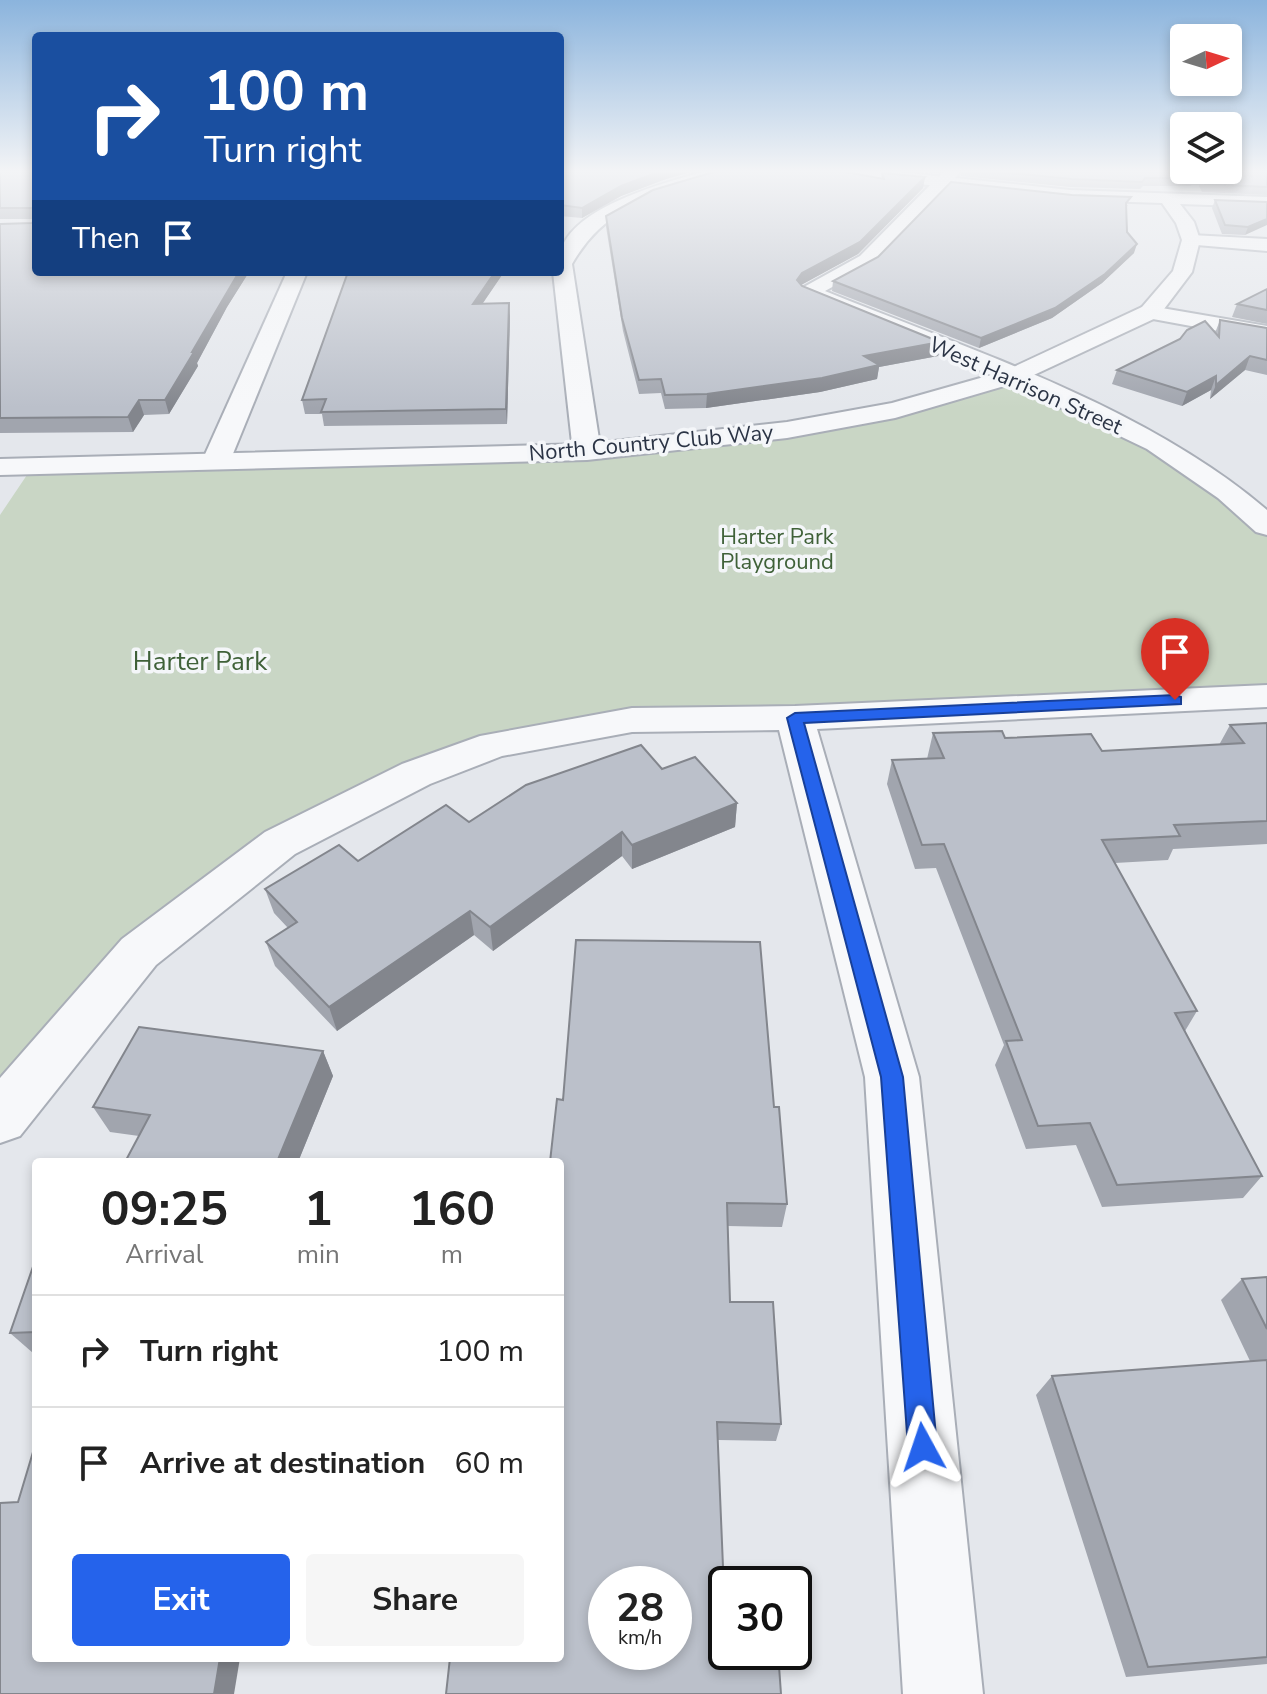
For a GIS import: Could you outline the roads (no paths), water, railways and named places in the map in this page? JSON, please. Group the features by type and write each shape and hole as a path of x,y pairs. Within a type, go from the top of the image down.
{"street":[{"name":"West Harrison Street","path":"877,250 867,260 809,292 1013,376 1156,443 1228,492 1267,526"},
{"name":"North Country Club Way","path":"0,467 587,452 787,430 895,410 1013,376 1150,312 1182,272 1188,250"},
{"path":"216,461 295,276"},
{"path":"564,276 587,452"},
{"path":"1150,312 1267,333"},
{"path":"0,1118 139,952 280,843 416,774 494,745 632,720 795,718 1267,696"},
{"path":"795,718 892,1077 943,1694"}],"park label":[{"name":"Harter Park Playground","path":"777,548"},
{"name":"Harter Park","path":"200,661"}]}
